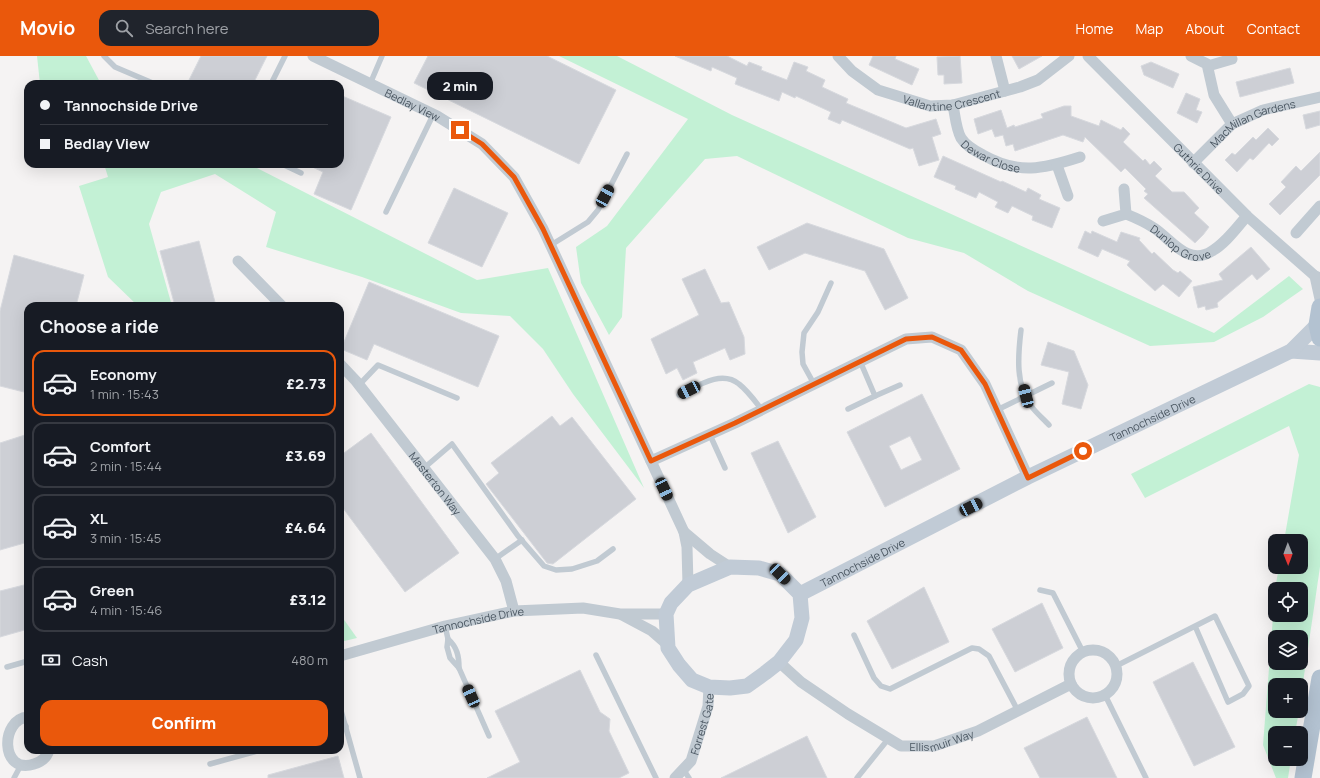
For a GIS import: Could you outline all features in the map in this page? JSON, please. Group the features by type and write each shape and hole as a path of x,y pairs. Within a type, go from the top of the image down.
{"main road":[{"path":"1318,332 1320,307"},
{"path":"1303,778 1320,678"}],"street":[{"name":"Bedlay View","path":"313,56 433,115 482,144 514,177 551,245 684,532 687,547 688,585"},
{"name":"Vallantine Crescent","path":"838,56 852,71 878,90 930,106 953,105 1005,92 1038,80 1069,56"},
{"path":"996,56 1005,92"},
{"name":"Guthrie Drive","path":"1088,56 1247,216 1318,277 1320,299"},
{"path":"1191,56 1208,66 1214,95 1232,124"},
{"path":"1208,66 1232,59"},
{"name":"MacMillan Gardens","path":"1193,163 1232,124 1263,110 1320,97"},
{"name":"Dewar Close","path":"953,105 961,138 978,153 1002,164 1023,170 1057,165 1080,157"},
{"path":"1057,165 1068,196"},
{"path":"1103,221 1126,214 1124,189"},
{"path":"1296,233 1320,206"},
{"name":"Dunlop Grove","path":"1126,214 1155,229 1178,250 1185,253 1199,255 1213,251 1247,216"},
{"path":"238,261 278,302"},
{"name":"Tannochside Drive","path":"620,614 652,631 668,646 679,665 692,680 709,687 730,688 747,686 779,662 796,640 802,618 800,594 1028,478 1291,351 1318,332"},
{"path":"651,461 763,410 906,339 932,337 961,350 985,384 1028,478"},
{"name":"Tannochside Drive","path":"1291,351 1320,353"},
{"name":"Masterton Way","path":"344,368 359,384 495,559 506,581 514,611"},
{"name":"Bedlay View","path":"684,532 710,554 730,566"},
{"path":"666,614 671,603 688,585 730,566 759,568 780,574 800,594"},
{"name":"Tannochside Drive","path":"344,655 446,626 514,611 584,608 620,614 666,614 668,646"},
{"path":"1098,650 1106,653 1116,666 1116,682 1112,689 1105,695 1097,698 1089,698 1081,695 1071,684 1069,676 1071,663 1076,656 1083,652 1098,650"},
{"name":"Ellismuir Way","path":"779,662 801,682 848,714 901,746 934,746 978,731 1071,684"},
{"name":"Forrest Gate","path":"674,778 686,774 691,761 708,706 709,687"},
{"path":"24,718 11,722 2,736 2,745 5,753 10,760 21,765 29,766 38,763 45,758 47,754"}],"lane":[{"path":"104,56 115,67 146,80"},
{"path":"273,80 285,56"},
{"path":"370,84 382,56"},
{"path":"386,212 433,115"},
{"path":"551,245 588,222 598,210 627,154"},
{"path":"290,168 301,173"},
{"path":"814,384 803,364 802,352 804,333 818,312 831,283"},
{"path":"1021,330 1018,368 1026,396 1032,407 1049,425"},
{"path":"860,361 875,396"},
{"path":"359,384 378,365 457,398"},
{"path":"679,395 708,380 727,378 739,383 763,410"},
{"path":"997,410 1052,383"},
{"path":"848,409 900,385"},
{"path":"710,435 725,468"},
{"path":"424,468 452,444 522,540 544,566 556,570 572,569 597,560 612,549"},
{"path":"495,559 522,540"},
{"path":"1040,590 1053,593 1083,652"},
{"path":"1116,666 1195,626 1215,616 1250,686 1243,694 1228,702 1195,626"},
{"path":"446,626 448,639 447,647 450,658 459,668 489,736"},
{"path":"854,635 874,678 881,686 890,689 972,648 979,649 989,656 1018,712"},
{"path":"448,639 454,645 459,657 459,668"},
{"path":"596,655 656,778"},
{"path":"7,667 24,662"},
{"path":"1105,695 1146,778"},
{"path":"344,730 360,778"},
{"path":"857,778 889,738"},
{"path":"210,764 246,754"},
{"path":"14,778 21,765"}],"green space":[{"path":"37,56 86,56 99,80 40,80"},
{"path":"559,56 617,56 732,115 1214,333 1289,276 1303,289 1263,317 1214,342 1150,346 1028,291 964,253 908,238 737,156 705,159 626,248 622,317 609,335 581,283 576,247 607,226 688,119"},
{"path":"105,168 257,168 477,280 548,268 644,488 573,394 543,349 510,316 461,313 362,277 266,247 276,212 215,174 161,192 149,224 171,302 134,302 108,277 79,186 108,177"},
{"path":"1309,384 1320,387 1320,567 1308,648 1308,630 1272,630 1273,622 1308,622 1308,582 1276,582 1278,574 1308,574 1308,534 1285,534 1299,455 1289,426 1145,498 1131,474"},
{"path":"344,620 357,638 344,641"},
{"path":"1269,670 1305,670 1304,678 1268,678"},
{"path":"1268,681 1268,718 1298,718 1296,726 1268,726 1268,758 1263,745"},
{"path":"1271,766 1290,766 1288,778 1276,778"}],"building":[{"path":"201,56 267,56 255,80 189,80"},
{"path":"428,56 547,56 616,90 579,164 414,83"},
{"path":"675,56 727,56 747,66 749,62 762,67 761,70 787,80 794,62 808,67 806,71 825,80 822,87 848,99 846,103 906,128 936,119 941,134 932,137 939,160 919,166 913,148 910,149 842,120 840,124 828,119 831,112 796,96 795,98 782,92 779,101 735,84 737,78 712,67 711,71"},
{"path":"873,56 896,56 895,59 919,69 912,85 869,65"},
{"path":"960,56 962,83 944,84 944,75 938,75 937,57"},
{"path":"1012,56 1042,56 1019,69"},
{"path":"1151,62 1179,74 1173,88 1144,75 1141,66"},
{"path":"1290,68 1294,83 1240,97 1236,82"},
{"path":"1186,93 1200,99 1196,110 1202,112 1197,123 1177,113"},
{"path":"344,97 391,117 351,210 314,194 323,172 314,168 344,168"},
{"path":"1064,106 1071,106 1071,116 1099,126 1101,120 1121,130 1123,127 1130,134 1123,142 1143,161 1145,159 1150,165 1154,161 1162,169 1155,176 1172,192 1184,192 1199,208 1194,213 1209,227 1203,235 1195,243 1144,198 1148,194 1144,191 1146,189 1125,168 1121,172 1085,137 1083,142 1063,135 1015,151 1013,144 1006,146 1003,135 995,137 992,129 978,134 974,119 1001,110 1007,128 1014,125 1015,127 1043,118 1041,114"},
{"path":"1320,111 1320,125 1306,129 1303,115"},
{"path":"1268,128 1279,139 1272,146 1269,143 1253,160 1250,158 1237,172 1225,160 1232,153 1235,155 1253,137 1256,140"},
{"path":"1320,152 1320,175 1280,215 1269,204 1286,187 1281,182 1296,166 1301,171"},
{"path":"943,156 1026,192 1028,188 1041,195 1039,199 1060,208 1052,228 1032,220 1033,216 1012,206 1008,213 995,207 998,202 979,192 976,198 955,189 956,186 934,177"},
{"path":"454,188 508,213 482,267 428,243"},
{"path":"807,223 884,249 908,298 885,310 865,271 805,253 769,270 757,247"},
{"path":"1085,231 1091,234 1092,231 1117,242 1121,232 1140,238 1139,240 1152,254 1154,252 1173,270 1178,273 1180,271 1192,281 1179,297 1163,284 1155,291 1127,265 1130,261 1102,249 1098,257 1078,248"},
{"path":"199,241 215,302 174,302 160,251"},
{"path":"1251,247 1270,269 1257,280 1252,274 1217,303 1218,307 1206,310 1205,306 1198,308 1193,287 1223,280 1219,274"},
{"path":"14,255 84,275 77,302 24,302 24,392 0,386 0,311"},
{"path":"705,269 721,303 729,302 744,337 745,354 730,360 725,348 693,362 697,373 683,380 677,368 666,374 651,339 699,315 682,279"},
{"path":"369,282 499,336 478,387 374,344 367,360 344,350 344,342"},
{"path":"1048,342 1074,351 1088,385 1081,409 1062,404 1069,372 1041,365"},
{"path":"922,394 960,469 885,507 847,432","holes":["910,436 922,460 901,470 889,446"]},
{"path":"552,416 560,426 572,417 636,499 553,564 547,563 486,484 499,473 491,463"},
{"path":"371,433 459,553 405,592 344,509 344,453"},
{"path":"24,435 24,543 0,550 0,443"},
{"path":"778,441 816,517 788,533 751,453"},
{"path":"24,585 24,630 0,637 0,591"},
{"path":"924,587 949,642 892,669 867,621"},
{"path":"1042,603 1063,648 1015,672 992,629"},
{"path":"1193,662 1235,747 1194,766 1153,682"},
{"path":"580,670 600,712 610,719 609,731 629,773 619,778 487,778 520,762 495,711"},
{"path":"1087,717 1117,778 1040,778 1024,748"},
{"path":"807,736 827,778 721,778"},
{"path":"338,756 344,778 268,778 268,775"}],"route":[{"path":"460,130 482,144 514,177 543,229 651,461 735,423 906,339 932,337 961,350 985,384 1028,478 1083,451"}]}
